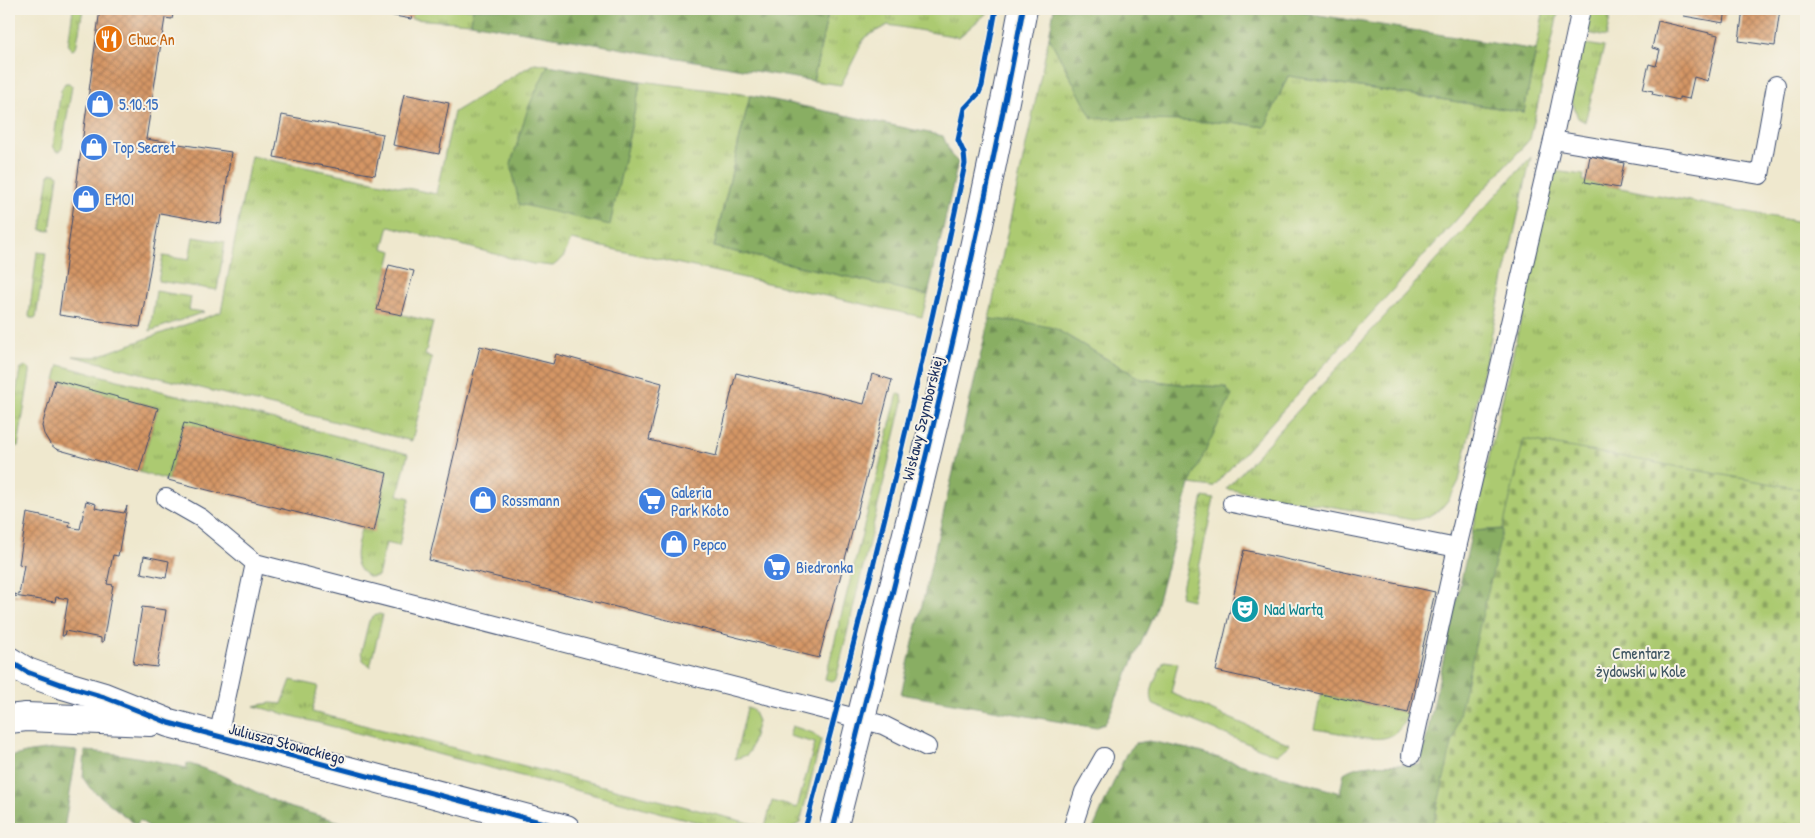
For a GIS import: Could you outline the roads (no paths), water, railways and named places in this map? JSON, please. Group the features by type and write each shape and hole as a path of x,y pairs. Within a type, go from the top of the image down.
{"street":[{"name":"Wisławy Szymborskiej","path":"833,829 956,332 1000,130 1023,9"},
{"name":"Juliusza Słowackiego","path":"9,661 27,672 104,697 169,723 218,738 566,829"},
{"name":"Juliusza Słowackiego","path":"9,719 26,717 169,723"}],"lane":[{"path":"1411,755 1581,9"},
{"path":"1552,140 1760,175 1776,85"},
{"path":"166,498 201,518 256,563 883,725 927,747"},
{"path":"1232,503 1457,548"},
{"path":"218,738 256,563"},
{"path":"1072,829 1084,792 1104,757"}],"place":[{"name":"Chuc An","path":"109,39"},
{"name":"5.10.15","path":"100,104"},
{"name":"Top Secret","path":"94,147"},
{"name":"EMOI","path":"86,199"},
{"name":"Rossmann","path":"483,500"},
{"name":"Galeria Park Koło","path":"652,501"},
{"name":"Pepco","path":"674,544"},
{"name":"Biedronka","path":"777,567"},
{"name":"Nad Wartą","path":"1245,609"}],"park label":[{"name":"Cmentarz żydowski w Kole","path":"1641,662"}]}
